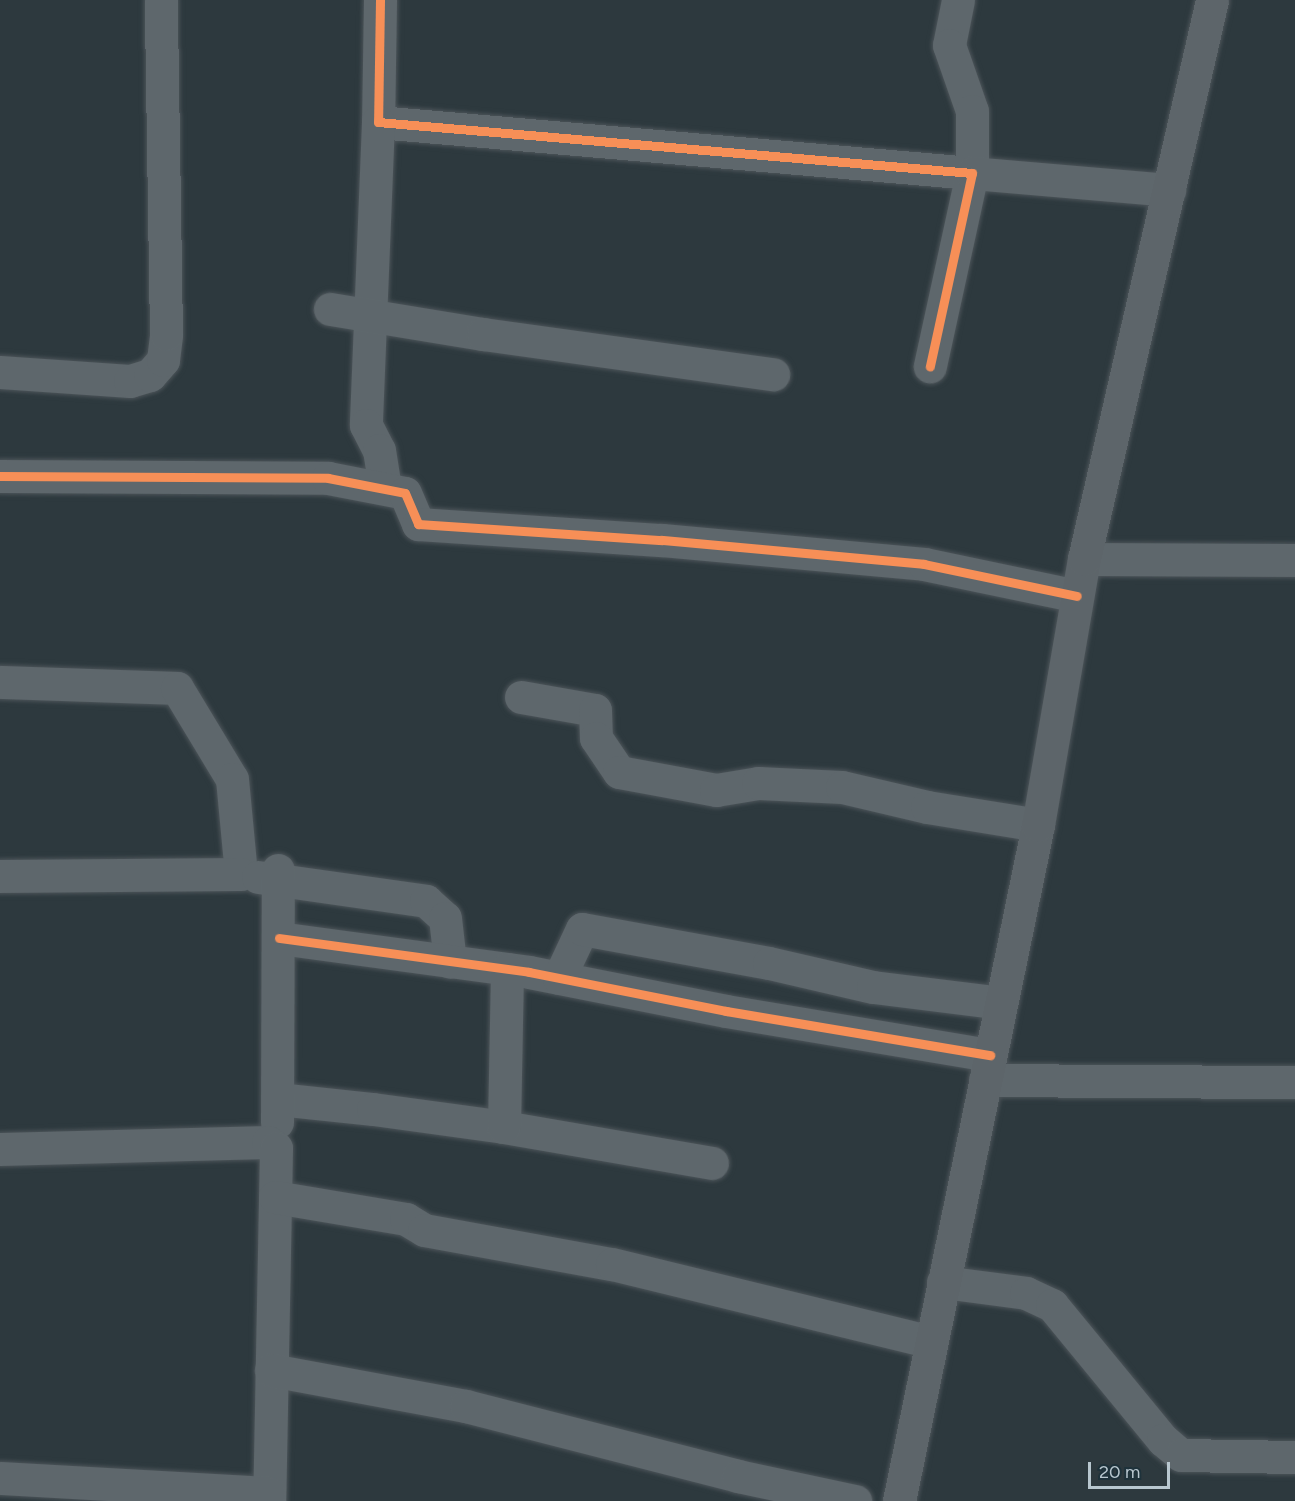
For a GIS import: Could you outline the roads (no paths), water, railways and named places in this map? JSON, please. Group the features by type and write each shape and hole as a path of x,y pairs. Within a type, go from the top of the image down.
{"main road":[{"path":"899,1501 1038,825 1084,559 1212,0"}],"street":[{"path":"0,372 130,381 150,375 163,360 166,334 161,0"},
{"path":"380,0 378,123 366,426 379,450 385,489"},
{"path":"930,366 972,173 972,111 949,45 958,0"},
{"path":"378,123 1169,190"},
{"path":"330,309 483,334 773,374"},
{"path":"0,476 328,478 405,493 418,524 662,540 924,564 1077,597"},
{"path":"1084,559 1295,560"},
{"path":"0,682 177,688 232,778 241,874"},
{"path":"521,697 595,710 596,738 619,772 716,790 758,783 842,787 927,807 1038,825"},
{"path":"6,868 278,875 426,901 445,918 450,962"},
{"path":"0,1478 269,1497 278,1099 278,875"},
{"path":"559,978 582,929 889,988 1001,1003"},
{"path":"279,938 559,978 726,1011 864,1034 988,1067 1295,1082"},
{"path":"504,1127 507,969"},
{"path":"864,1034 889,988"},
{"path":"278,1099 504,1127 712,1163"},
{"path":"0,1149 268,1142 276,1148"},
{"path":"275,1197 406,1219 424,1230 612,1264 931,1342"},
{"path":"943,1282 1026,1293 1052,1305 1163,1440 1181,1455 1295,1457"},
{"path":"271,1370 466,1406 738,1476 855,1501"}]}
